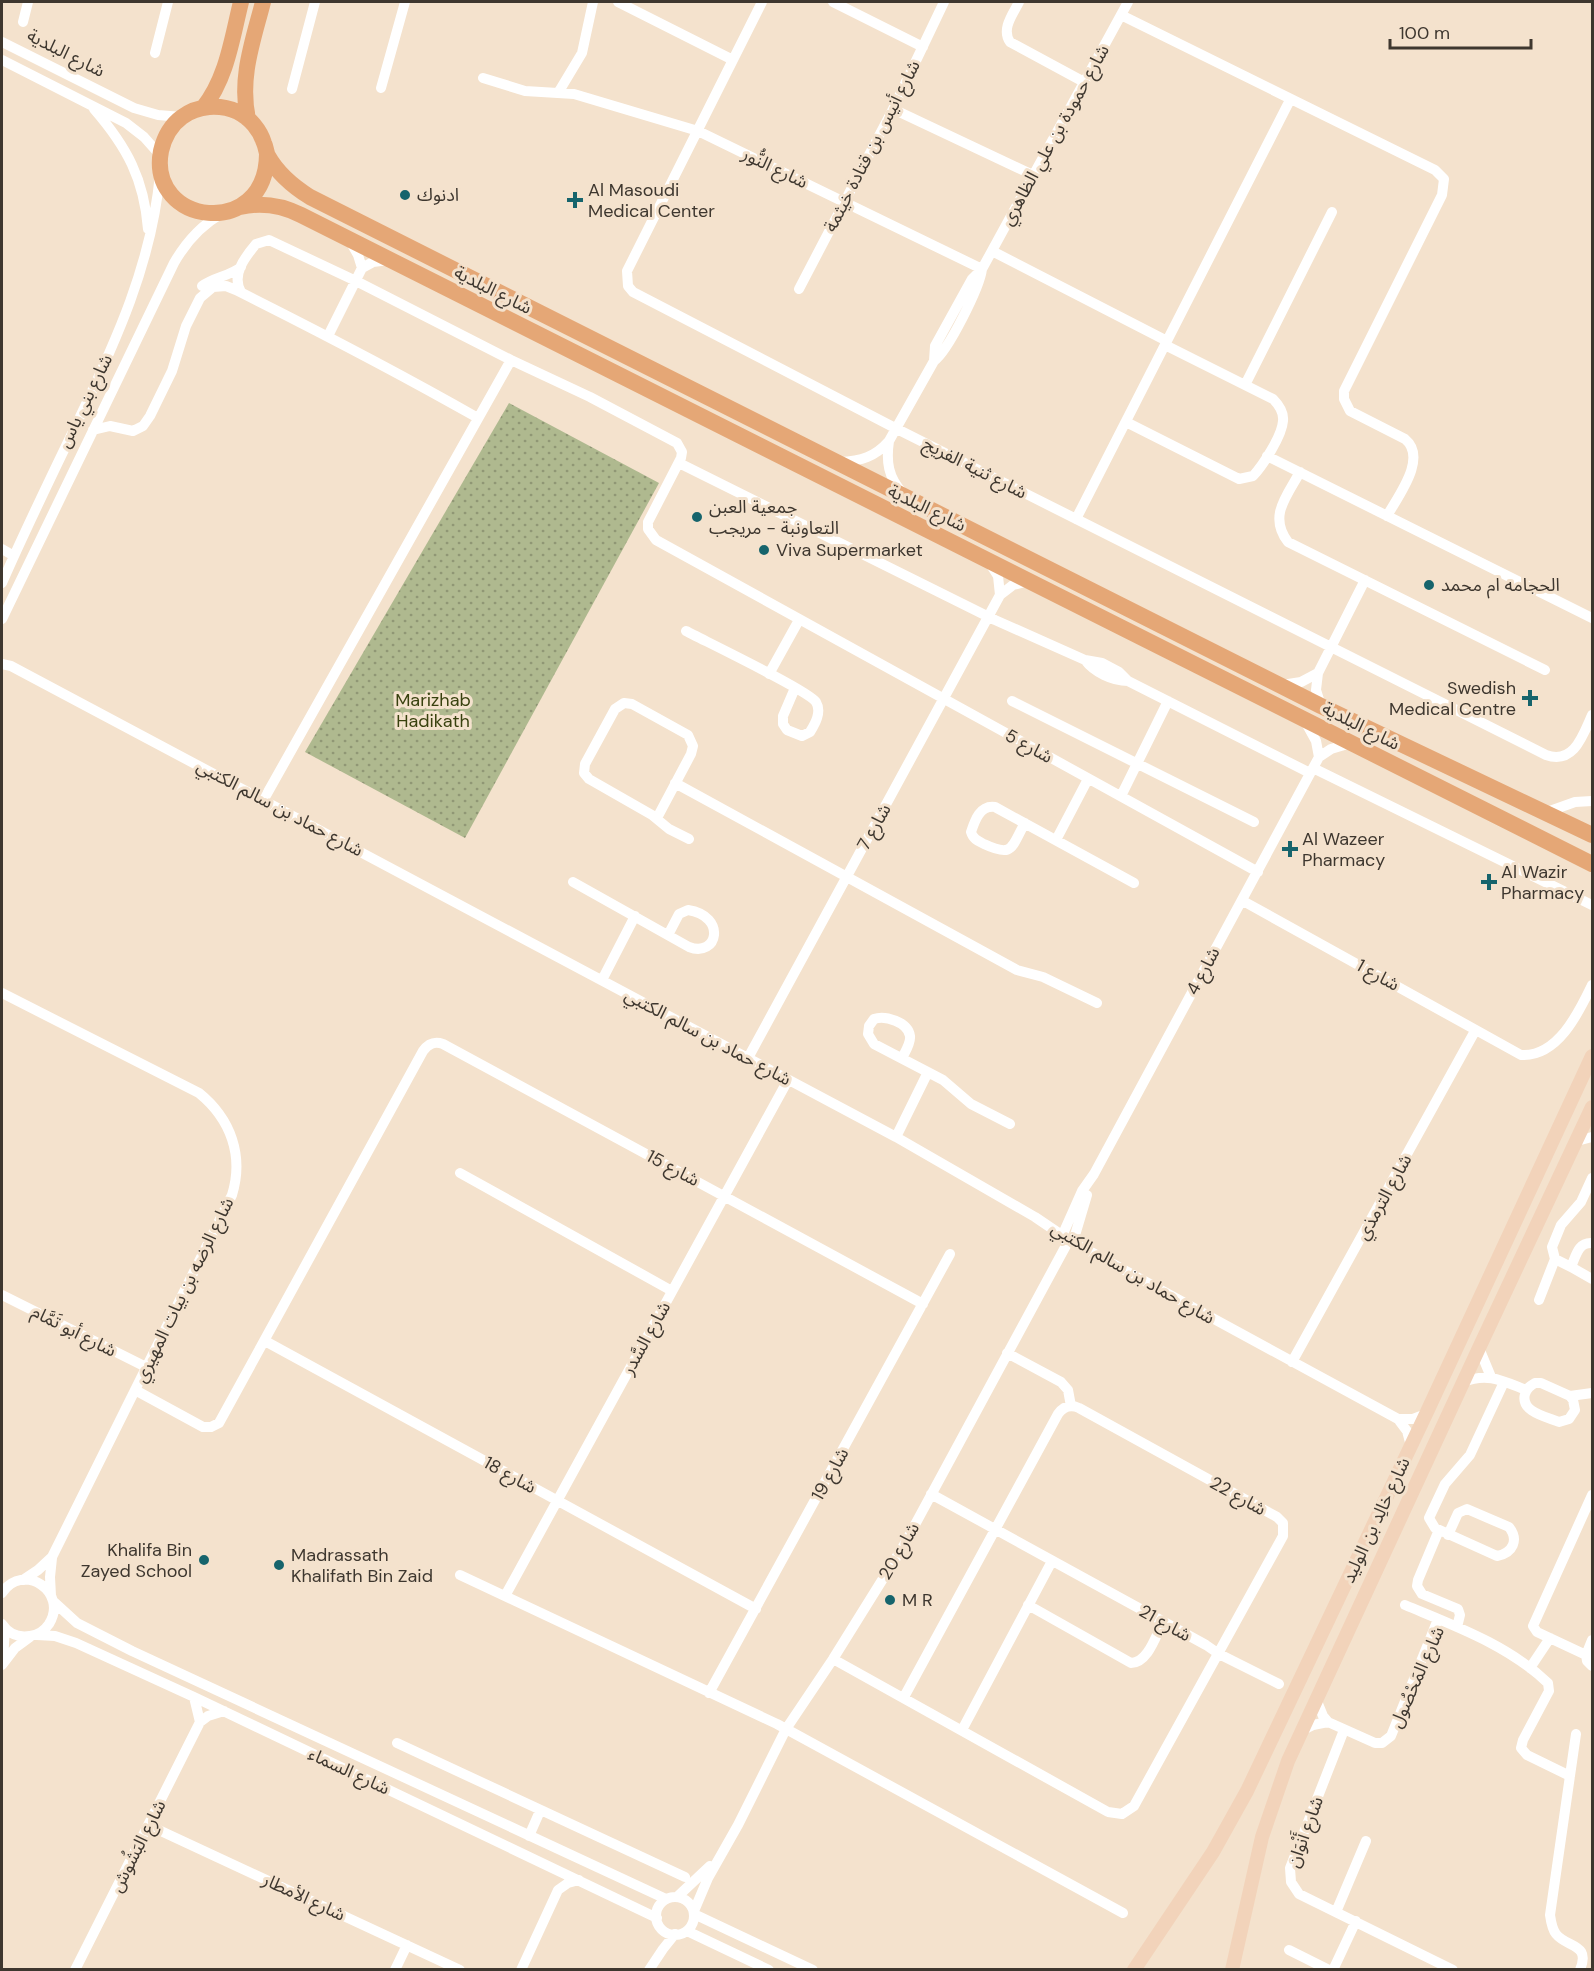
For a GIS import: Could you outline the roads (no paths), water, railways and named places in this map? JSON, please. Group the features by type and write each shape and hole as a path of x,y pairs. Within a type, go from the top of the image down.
{"main road":[{"path":"203,108 214,93 222,76 241,2"},
{"path":"248,119 244,98 244,77 263,2"},
{"path":"216,106 228,108 248,119 259,131 267,154 267,167 261,185 250,200 240,207 222,213 197,212 176,198 163,177 160,160 167,134 182,117 203,108 216,106"},
{"name":"شارع البلدية","path":"267,154 290,183 310,197 1321,705 1593,835"},
{"name":"شارع البلدية","path":"240,207 278,206 348,238 1593,864"},
{"path":"1564,850 1593,852"}],"street":[{"path":"22,22 28,2"},
{"path":"155,53 168,2"},
{"path":"292,89 315,2"},
{"path":"381,88 405,2"},
{"path":"558,93 582,53 593,2"},
{"path":"618,2 732,59"},
{"name":"شارع ثنية الفريج","path":"762,2 630,264 626,278 628,286 639,296 897,429 1554,758 1564,757 1572,752 1593,715"},
{"path":"832,2 923,47"},
{"name":"شارع أنيس بن قتادة خيثمة","path":"799,289 893,109 944,2"},
{"path":"1019,2 1006,27 1007,38 1010,42 1084,82"},
{"name":"شارع حمودة بن علي الظاهري","path":"838,462 869,458 890,441 934,361 935,346 972,279 982,269 1128,2"},
{"path":"1120,15 1435,170 1444,179 1442,195 1344,391 1344,399 1350,411 1406,439 1412,444 1415,452 1411,471 1387,516"},
{"name":"شارع البلدية","path":"2,42 134,108 158,115 182,117"},
{"name":"شارع البلدية","path":"2,60 134,129 160,160"},
{"name":"شارع النُّور","path":"483,78 525,91 558,93 591,99 698,131 982,269"},
{"path":"1076,519 1290,100"},
{"path":"90,105 112,130 132,164 143,194 149,242"},
{"path":"893,109 1033,175"},
{"name":"شارع بني ياس","path":"2,583 108,359 132,299 149,242 156,204 160,160"},
{"path":"1245,384 1332,212"},
{"name":"شارع بني ياس","path":"2,620 180,253 199,230 222,213"},
{"path":"348,238 358,255 362,268"},
{"path":"191,314 192,302 203,286 213,279 232,273 241,266 256,244 269,240 356,281 511,360 590,396 677,443 682,452 679,463 989,616 1084,660 1102,663 1119,672 1128,681 1168,701 1593,905"},
{"path":"992,250 1274,399 1282,412 1283,421 1268,456 1253,476 1239,479 1126,422"},
{"path":"328,336 362,268 378,260 391,260"},
{"path":"241,266 237,282 241,292"},
{"path":"93,430 105,427 116,427 129,431 138,429 150,416 172,371 191,314 200,298 213,287 226,286 396,371 478,418"},
{"path":"264,799 511,360"},
{"path":"104,407 116,427"},
{"name":"شارع حمودة بن علي الظاهري","path":"890,441 889,469 896,484 908,497"},
{"path":"1268,456 1593,618"},
{"name":"شارع 5","path":"679,463 651,516 648,529 656,540 1258,872"},
{"path":"1300,472 1278,513 1278,524 1288,542 1545,670"},
{"path":"2,549 14,556"},
{"path":"987,560 998,576 1000,595"},
{"path":"1321,705 1316,690 1318,673 1365,580"},
{"path":"1000,595 1013,585 1030,581"},
{"name":"شارع 7","path":"748,1058 1000,595"},
{"path":"769,674 799,620"},
{"path":"686,631 795,688"},
{"name":"شارع حماد بن سالم الكتبي","path":"2,655 7,665 264,799 896,1137 1035,1217 1068,1239 1398,1419"},
{"path":"1282,685 1301,682 1318,673"},
{"path":"1012,701 1254,822"},
{"path":"1121,796 1168,701"},
{"path":"657,818 693,750 690,738 632,704 624,703 617,706 585,764 584,773 589,779 689,839"},
{"path":"1303,719 1312,733 1319,757 1337,746 1352,743"},
{"name":"شارع 4","path":"1068,1239 1080,1221 1088,1186 1319,757"},
{"path":"1056,840 1088,778"},
{"path":"675,783 1017,970 1043,977 1097,1003"},
{"path":"1547,812 1575,802 1593,801"},
{"path":"1025,823 1011,848 1006,851 999,851 976,840 971,832 981,811 987,807 995,807 1025,823 1134,883"},
{"path":"573,882 668,935"},
{"name":"شارع 1","path":"1242,901 1521,1055 1534,1054 1564,1034 1574,1022 1593,985"},
{"path":"602,980 635,916"},
{"name":"شارع الرضه بن بيات المهيري","path":"2,993 190,1087 216,1109 232,1139 237,1173 232,1195 52,1557 39,1570 10,1584 2,1593"},
{"name":"شارع الترمذي","path":"1292,1362 1475,1031"},
{"name":"شارع 15","path":"264,1341 423,1051 431,1043 443,1044 923,1304"},
{"name":"شارع خالِد بن الوليد","path":"1134,1970 1214,1852 1247,1791 1593,1056"},
{"path":"902,1058 949,1083 971,1104 1010,1124"},
{"path":"896,1137 928,1072"},
{"name":"شارع السَّدر","path":"505,1596 788,1080"},
{"name":"شارع خالِد بن الوليد","path":"1232,1970 1262,1837 1278,1786 1301,1731 1592,1111"},
{"path":"1577,1141 1593,1137"},
{"path":"460,1173 672,1291"},
{"path":"1539,1300 1555,1259 1552,1247 1559,1230 1581,1202 1593,1178"},
{"name":"شارع 20","path":"694,1913 720,1855 738,1825 786,1729 904,1545 1068,1239"},
{"path":"1571,1267 1583,1245 1593,1243"},
{"name":"شارع 19","path":"710,1693 951,1254"},
{"path":"1555,1259 1593,1279"},
{"name":"شارع أبو تَمَّام","path":"2,1295 146,1368"},
{"path":"135,1389 199,1425 211,1427 221,1420 264,1341"},
{"name":"شارع 18","path":"264,1341 756,1609"},
{"path":"1479,1348 1491,1377"},
{"path":"904,1697 1058,1414 1064,1408 1071,1406 1068,1390 1061,1382 1006,1353"},
{"path":"1463,1382 1491,1377 1526,1390"},
{"path":"1457,1627 1460,1615 1458,1609 1422,1594 1417,1586 1444,1532 1458,1513 1467,1509 1509,1527 1512,1532 1514,1543 1508,1552 1497,1556 1444,1532 1432,1525 1430,1514 1445,1484 1470,1455 1504,1382"},
{"path":"1570,1396 1575,1410 1569,1419 1559,1422 1530,1410 1525,1401 1526,1390 1535,1383 1541,1383 1570,1396 1593,1393"},
{"name":"شارع 22","path":"833,1659 1108,1812 1122,1814 1134,1806 1283,1536 1284,1527 1280,1520 1079,1408 1071,1406"},
{"path":"1398,1419 1413,1419 1426,1414"},
{"path":"1398,1419 1407,1431 1411,1446"},
{"name":"شارع 21","path":"931,1494 1219,1654 1280,1684"},
{"path":"1586,1655 1535,1630 1533,1624 1593,1495"},
{"name":"شارع الرضه بن بيات المهيري","path":"33,1636 47,1627 54,1609 50,1576 52,1557"},
{"path":"962,1730 1052,1561"},
{"path":"460,1575 786,1729 1123,1913"},
{"name":"شارع السماء","path":"22,1580 30,1580 42,1585 64,1614 117,1643 529,1836 672,1898"},
{"path":"1028,1605 1136,1664 1143,1659 1163,1622"},
{"path":"1405,1605 1438,1619"},
{"name":"شارع المَحْصُول","path":"1328,1722 1375,1743 1382,1743 1389,1739 1438,1619 1494,1645 1530,1668 1548,1683 1550,1688 1521,1748 1527,1755 1570,1776"},
{"path":"2,1664 3,1626"},
{"name":"شارع السماء","path":"3,1626 16,1635 55,1636 70,1640 657,1918"},
{"path":"2,1664 15,1648 33,1636"},
{"path":"1530,1668 1550,1638"},
{"path":"1593,1640 1586,1655 1587,1661 1593,1666"},
{"path":"1285,1711 1280,1684 1302,1675"},
{"path":"194,1697 200,1722 208,1716 224,1711"},
{"path":"1301,1731 1313,1725 1328,1722 1320,1711 1316,1699"},
{"name":"شارع البَشُوش","path":"75,1970 200,1722"},
{"name":"شارع أَنْوَان","path":"1344,1730 1290,1868 1291,1882 1299,1894 1453,1970"},
{"path":"1576,1734 1550,1915 1558,1937 1578,1947 1581,1951 1583,1960 1580,1970"},
{"path":"397,1743 684,1877"},
{"path":"529,1836 540,1811"},
{"name":"شارع الأمطار","path":"148,1825 460,1970"},
{"path":"1336,1912 1366,1841"},
{"name":"شارع 20","path":"672,1898 692,1885 720,1855"},
{"path":"521,1970 558,1890 555,1868"},
{"path":"558,1890 568,1883 579,1880"},
{"path":"675,1934 663,1929 657,1918 659,1907 672,1898 686,1900 694,1913 813,1970"},
{"path":"649,1970 675,1934 691,1926 694,1913"},
{"path":"1289,1950 1331,1970 1356,1922"},
{"path":"649,1970 663,1929"},
{"path":"687,1930 766,1969"},
{"path":"395,1970 407,1945"}],"place":[{"name":"ادنوك","path":"405,195"},
{"name":"Al Masoudi Medical Center","path":"575,200"},
{"name":"جمعية العبن التعاونبة - مريجب","path":"697,517"},
{"name":"Viva Supermarket","path":"764,550"},
{"name":"الحجامه ام محمد","path":"1429,585"},
{"name":"Swedish Medical Centre","path":"1530,698"},
{"name":"Al Wazeer Pharmacy","path":"1290,849"},
{"name":"Al Wazir Pharmacy","path":"1489,882"},
{"name":"Khalifa Bin Zayed School","path":"204,1560"},
{"name":"Madrassath Khalifath Bin Zaid","path":"279,1565"},
{"name":"M R","path":"890,1600"}],"park label":[{"name":"Marizhab Hadikath","path":"433,710"}]}
